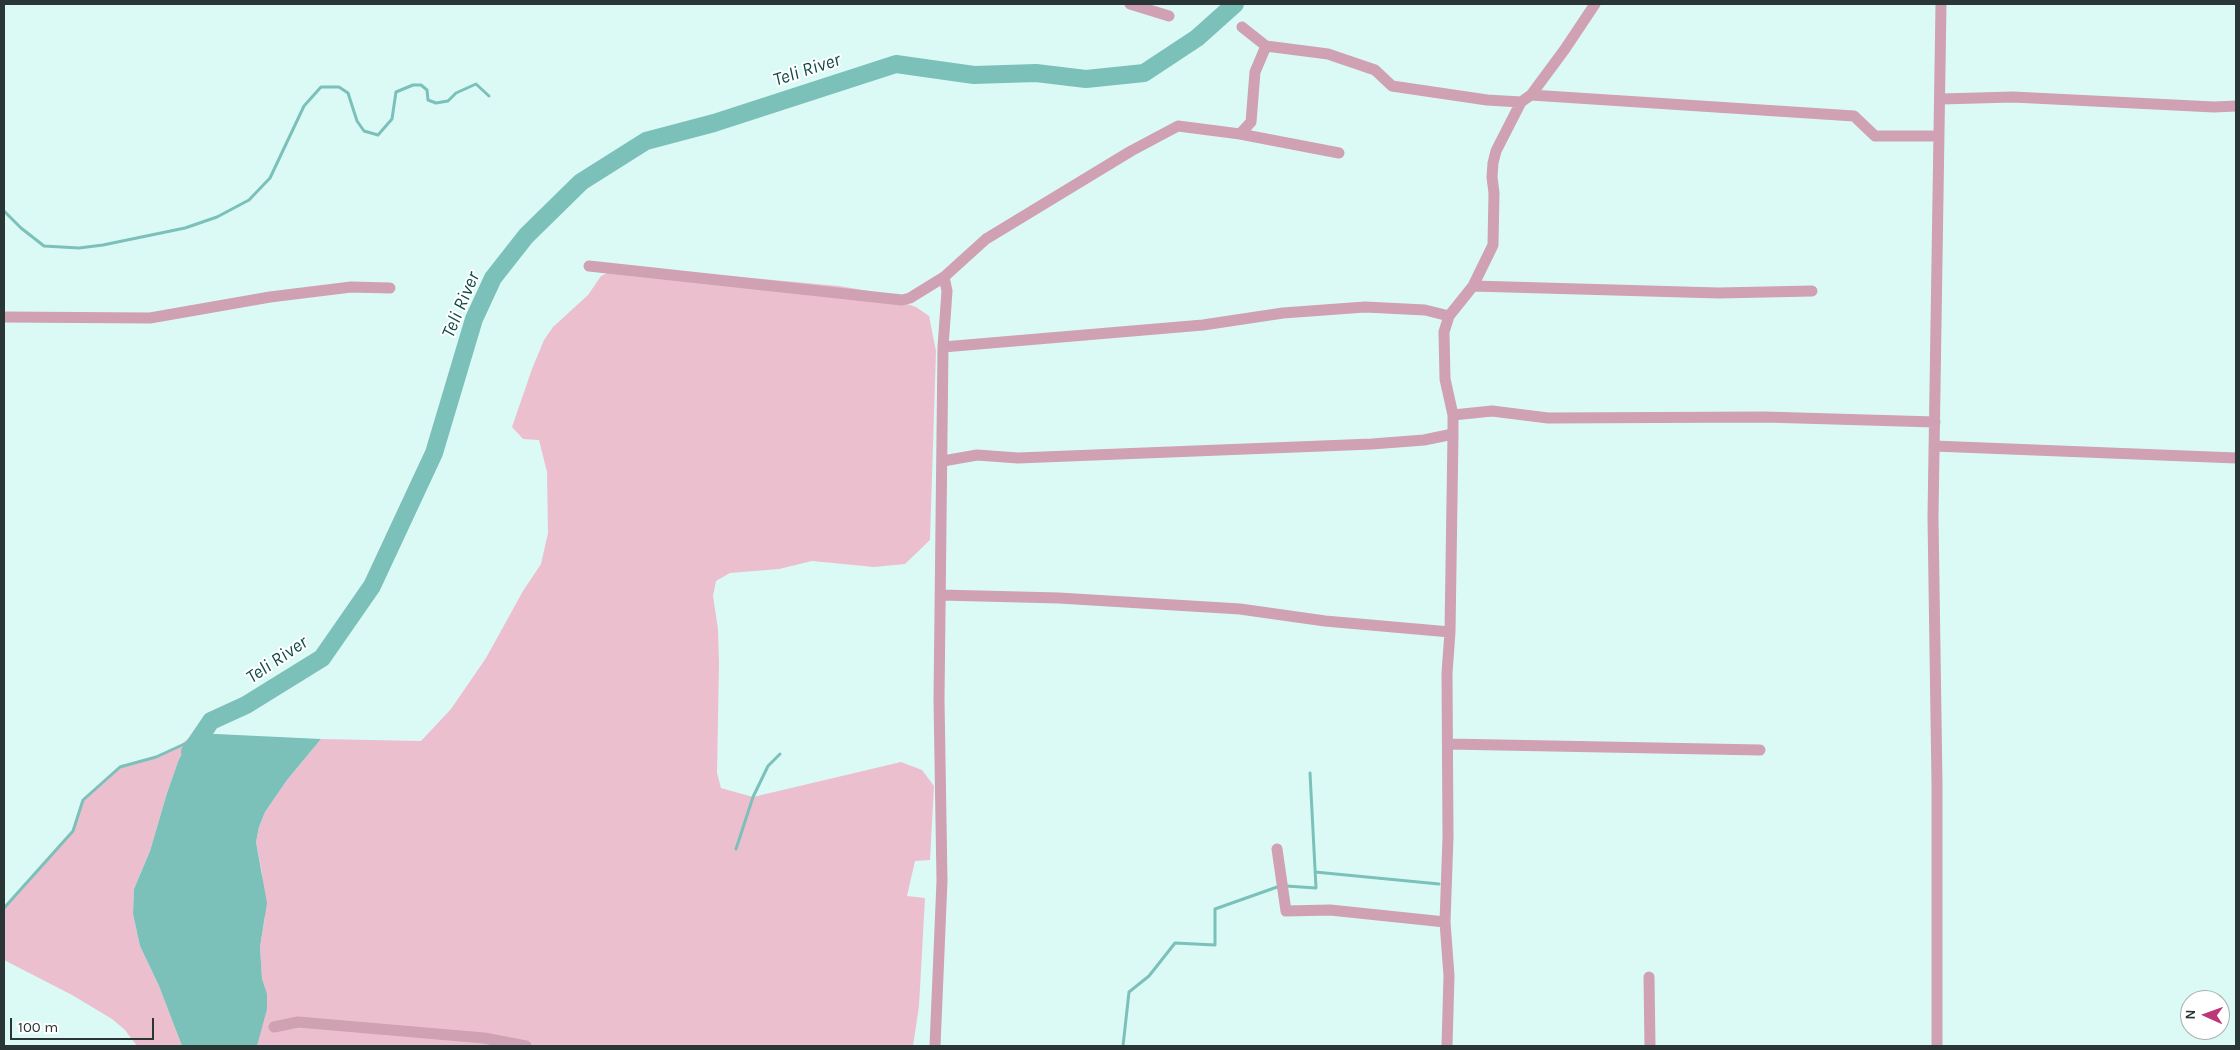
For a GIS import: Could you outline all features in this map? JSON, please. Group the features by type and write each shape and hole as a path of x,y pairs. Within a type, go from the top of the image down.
{"street":[{"path":"1130,4 1169,16"},
{"path":"1447,1046 1449,976 1445,922 1448,837 1447,673 1450,632 1453,415 1445,379 1444,332 1449,316 1473,286 1492,245 1494,193 1492,177 1496,151 1526,98 1565,49 1594,4"},
{"path":"1937,1046 1937,793 1932,517 1938,266 1938,136 1941,99 1941,4"},
{"path":"1242,27 1266,46 1328,54 1375,70 1392,86 1401,88 1487,100 1526,98 1854,116 1875,136 1938,136"},
{"path":"1240,134 1251,122 1255,72 1266,46"},
{"path":"1941,99 2013,97 2195,106 2236,106"},
{"path":"589,266 902,300 910,298 944,277 986,239 1131,151 1178,126 1240,134 1339,153"},
{"path":"935,1046 942,880 939,708 943,347 947,292 944,277"},
{"path":"1473,286 1709,293 1812,291"},
{"path":"4,316 150,318 270,297 352,287 390,288"},
{"path":"943,347 1202,325 1283,313 1356,308 1425,310 1449,316"},
{"path":"1453,415 1492,411 1548,418 1765,417 1935,422"},
{"path":"943,461 977,455 1018,458 1372,444 1424,440 1453,434"},
{"path":"1934,446 2236,458"},
{"path":"941,595 1059,598 1240,609 1325,621 1450,632"},
{"path":"1448,744 1760,750"},
{"path":"1277,849 1286,911 1291,913 1330,910 1445,922"},
{"path":"1649,977 1650,1046"},
{"path":"274,1027 298,1022 484,1038 526,1046"}],"shaded area":[{"path":"621,266 839,286 869,291 916,307 929,316 936,351 930,540 905,564 874,567 812,561 779,569 730,573 716,581 713,596 718,629 717,773 721,788 753,797 901,762 922,770 934,786 930,860 915,861 907,896 925,898 919,1006 913,1046 257,1046 266,994 262,979 260,947 265,917 262,873 256,842 265,812 287,780 321,739 421,741 451,709 486,658 523,591 541,564 548,533 547,472 539,440 523,439 512,427 544,340 553,327 588,295 601,276"},
{"path":"195,733 179,759 150,851 134,889 133,914 140,946 159,986 182,1046 137,1046 125,1030 112,1019 72,995 4,960 4,908 73,831 83,800 121,765 156,757 174,750"}],"water":[{"path":"195,733 321,739 287,780 265,812 259,827 256,842 267,903 260,947 262,979 267,994 267,1009 257,1046 182,1046 159,986 140,946 133,914 134,889 150,851 179,759"}],"waterway":[{"name":"Teli River","path":"190,752 211,721 246,705 322,658 372,586 434,453 474,319 493,278 526,236 581,182 646,141 714,123 896,64 974,75 1036,73 1086,79 1144,73 1197,38 1235,4"},
{"name":"Teli River","path":"4,211 21,228 44,246 79,248 103,245 185,228 217,217 249,200 270,178 304,106 321,87 339,87 348,93 357,121 364,131 378,135 392,119 396,92 413,85 421,85 427,90 428,100 436,103 448,101 456,93 476,84 489,96"},
{"path":"4,908 73,831 83,800 120,767 156,757 191,741"},
{"path":"736,849 753,797 768,766 780,754"},
{"path":"1286,886 1316,888 1310,773"},
{"path":"1315,872 1439,884"},
{"path":"1123,1046 1129,992 1149,976 1175,943 1215,945 1215,909 1280,886"}]}
